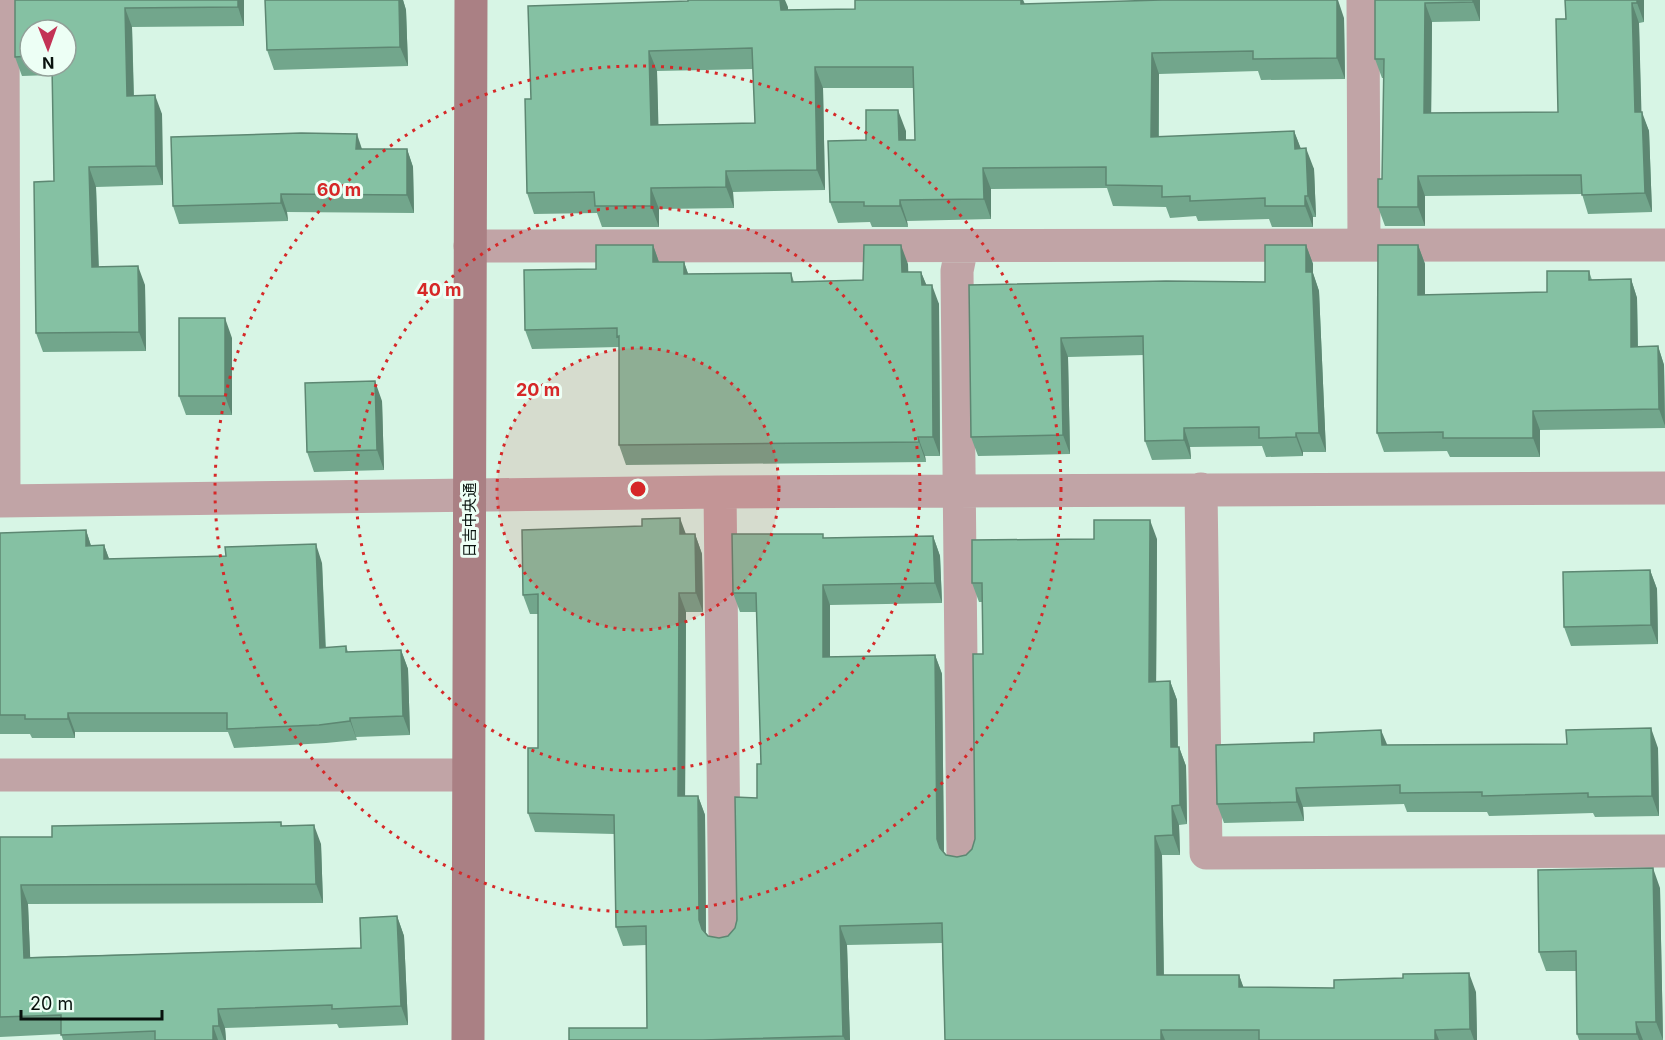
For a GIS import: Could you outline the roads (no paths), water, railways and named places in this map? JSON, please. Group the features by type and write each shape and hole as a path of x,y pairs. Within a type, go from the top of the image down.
{"street":[{"path":"3,0 2,501 959,490 1665,488"},
{"name":"日吉中央通","path":"468,1040 471,0"},
{"path":"1363,0 1364,245"},
{"path":"471,246 1665,245"},
{"path":"962,246 957,271 963,858"},
{"path":"1201,489 1206,853 1665,851"},
{"path":"720,492 725,939"},
{"path":"0,775 467,775"}]}
